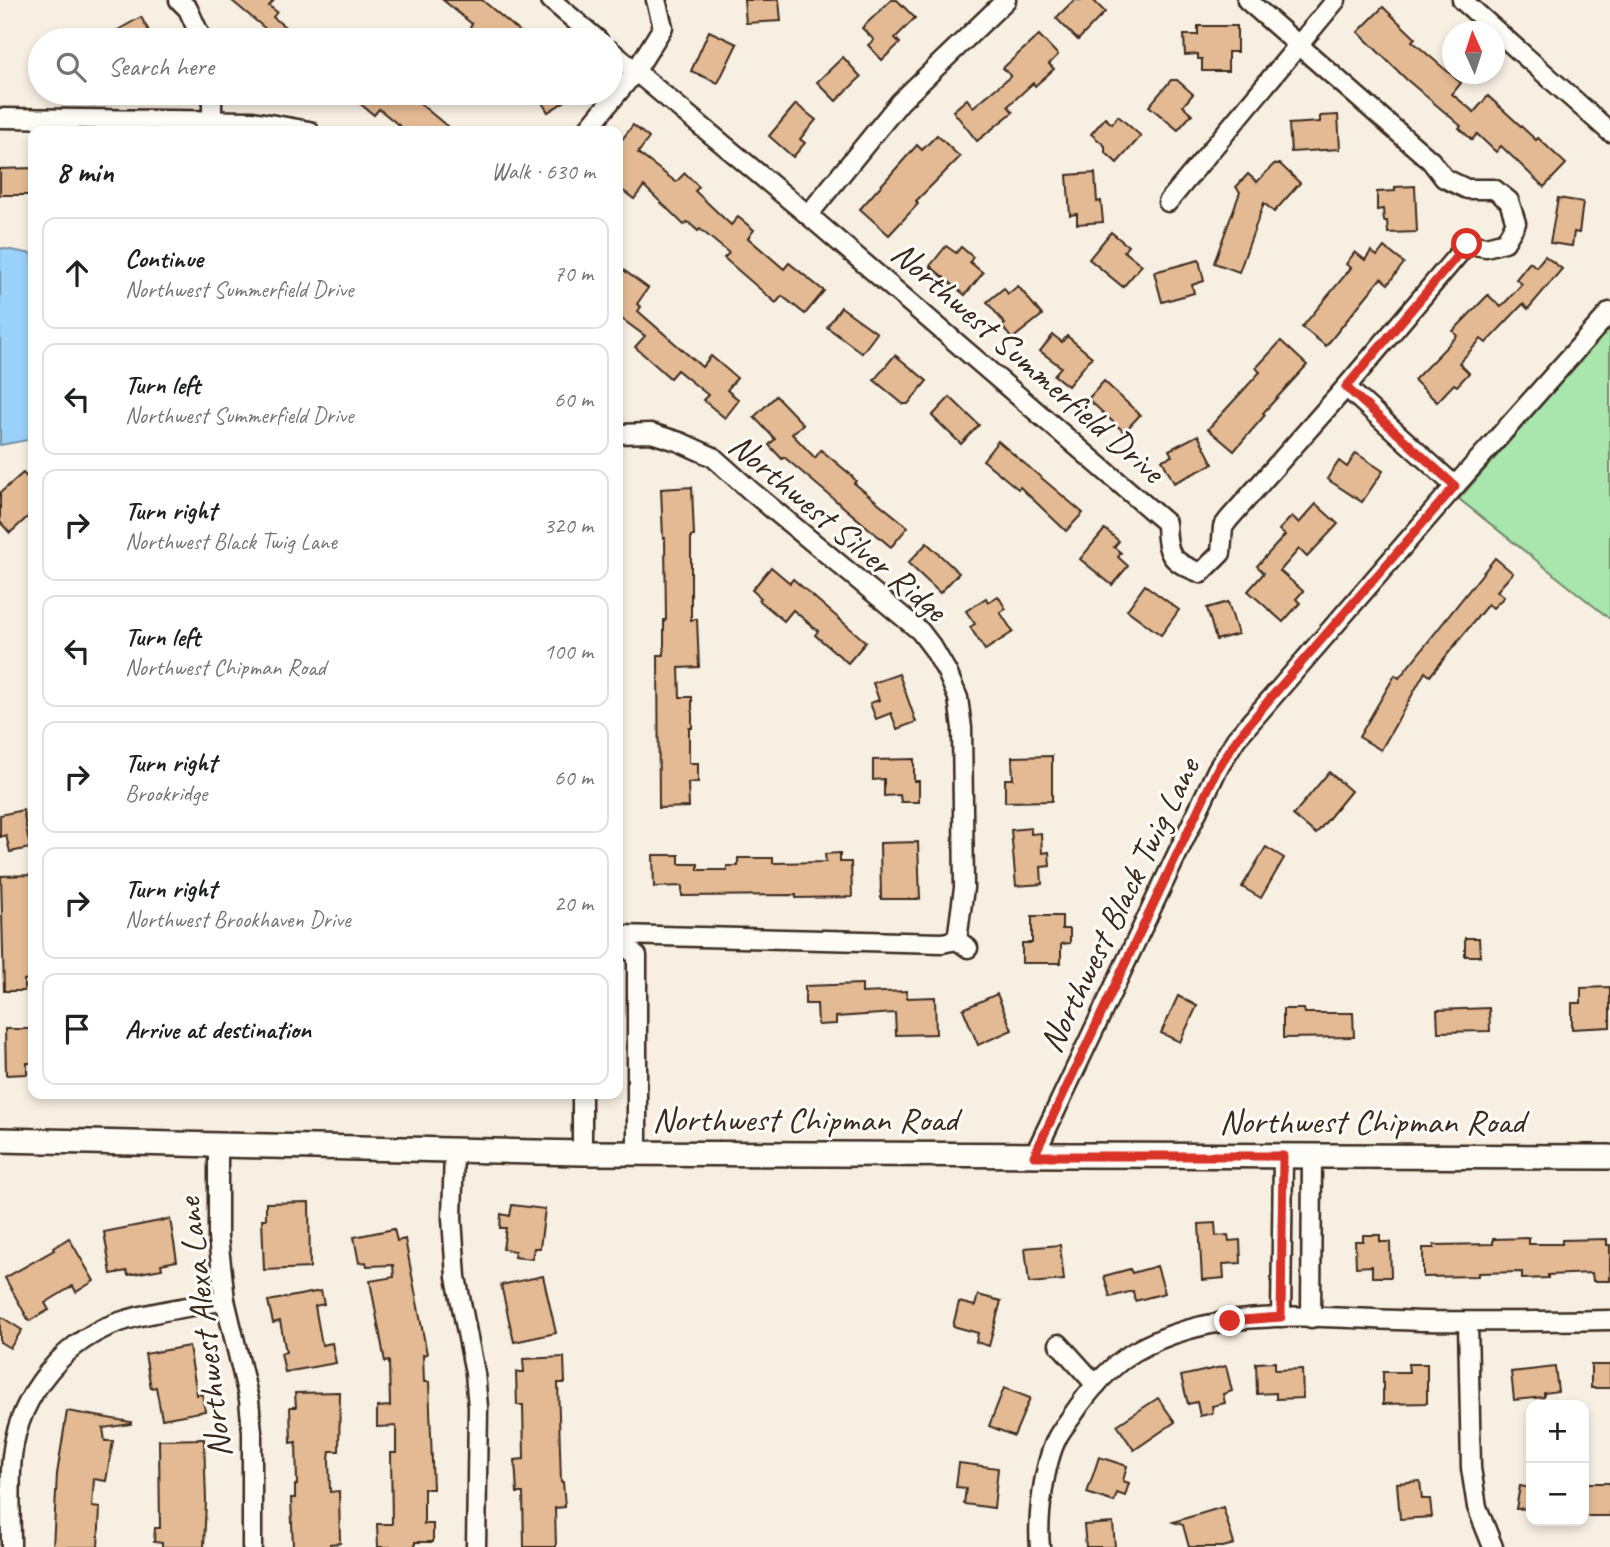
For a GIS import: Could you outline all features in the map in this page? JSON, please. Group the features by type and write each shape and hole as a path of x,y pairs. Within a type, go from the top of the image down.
{"main road":[{"name":"Northwest Chipman Road","path":"0,1140 582,1153 1610,1157"}],"street":[{"path":"179,0 188,9 197,28"},
{"path":"551,0 584,28"},
{"path":"623,86 663,27 656,0"},
{"path":"808,215 900,102 1006,0"},
{"name":"Northwest Summerfield Drive","path":"623,62 808,215 1166,523 1167,546 1179,565 1201,573 1221,553 1223,527 1229,519 1467,244 1486,247 1505,242 1516,223 1509,201 1494,189 1467,189 1444,178 1431,161 1247,0"},
{"path":"1168,202 1336,0"},
{"path":"1462,0 1610,132"},
{"path":"212,105 212,120"},
{"path":"590,126 608,105"},
{"path":"0,118 253,121 281,126"},
{"name":"Northwest Black Twig Lane","path":"1034,1156 1217,770 1230,750 1268,701 1610,312"},
{"path":"1346,387 1455,486"},
{"name":"Northwest Silver Ridge","path":"623,434 651,433 713,457 920,631 933,648 958,698 962,728 964,888 963,944 623,938"},
{"path":"623,943 637,956 636,1153"},
{"path":"582,1099 582,1153"},
{"name":"Northwest Alexa Lane","path":"218,1145 218,1238 226,1300 249,1400 252,1432 252,1547"},
{"path":"454,1151 452,1219 456,1276 471,1350 478,1407 476,1547"},
{"path":"1281,1317 1283,1156"},
{"path":"1311,1156 1311,1318"},
{"path":"11,1547 12,1457 16,1436 24,1411 57,1361 102,1329 126,1320 226,1300"},
{"path":"1040,1547 1042,1492 1056,1439 1096,1385 1132,1353 1181,1331 1207,1324 1281,1317 1468,1322 1610,1320"},
{"path":"1468,1322 1471,1468 1477,1507 1493,1547"},
{"path":"1059,1344 1096,1385"}],"green space":[{"path":"1610,327 1610,619 1459,499"}],"water":[{"path":"0,248 28,253 28,440 0,445"}],"building":[{"path":"231,0 274,0 269,6 277,12 273,17 286,28 265,28"},
{"path":"443,0 482,0 516,28 471,28 472,24"},
{"path":"744,0 779,0 781,21 746,23"},
{"path":"891,0 897,0 915,18 895,38 900,43 882,60 868,45 874,40 862,28"},
{"path":"1074,0 1093,0 1105,12 1078,40 1056,18"},
{"path":"1383,7 1415,38 1412,41 1442,67 1442,84 1460,84 1452,94 1474,112 1488,96 1566,164 1544,187 1501,146 1496,152 1477,134 1472,140 1459,128 1461,126 1406,79 1358,32"},
{"path":"141,17 147,28 121,28"},
{"path":"1198,26 1237,26 1237,52 1228,52 1228,71 1202,71 1202,59 1198,59 1198,54 1185,55 1184,35 1198,35"},
{"path":"709,31 737,44 718,83 691,71"},
{"path":"1039,35 1058,55 1049,64 1054,69 1035,86 1033,83 1008,106 1013,112 977,141 953,111 967,99 973,107 1011,76 1003,68"},
{"path":"843,57 861,77 836,101 817,82"},
{"path":"1171,80 1177,80 1193,94 1183,106 1192,114 1178,130 1149,106"},
{"path":"796,104 816,120 800,139 805,143 793,157 769,136"},
{"path":"362,105 422,105 447,126 400,126 379,109 374,115"},
{"path":"544,105 559,105 548,112"},
{"path":"1338,115 1340,149 1291,152 1289,124 1320,122 1320,116"},
{"path":"1118,116 1141,136 1117,163 1105,152 1105,146 1091,134 1105,118 1112,124"},
{"path":"633,125 649,138 638,153 676,182 685,173 699,187 695,191 731,225 738,217 754,230 748,238 784,269 789,263 824,291 805,314 782,296 776,303 724,258 729,253 700,229 698,231 688,222 684,225 644,186 634,199 623,191 623,138"},
{"path":"937,135 960,157 916,201 918,204 889,235 860,209 917,145 922,150"},
{"path":"1274,164 1280,164 1300,183 1274,212 1264,203 1239,272 1214,263 1240,192 1236,187 1248,174 1257,182"},
{"path":"28,168 28,195 0,195 0,169"},
{"path":"1095,173 1097,202 1101,201 1103,222 1077,224 1077,214 1070,215 1067,175"},
{"path":"1415,186 1417,232 1388,233 1383,209 1377,210 1377,192 1395,191 1395,187"},
{"path":"1558,198 1583,202 1579,233 1574,232 1572,246 1550,243"},
{"path":"1111,232 1128,246 1124,251 1142,265 1123,287 1089,259"},
{"path":"946,246 956,253 961,247 973,257 970,262 983,273 965,295 930,266"},
{"path":"1384,247 1404,263 1388,284 1381,278 1326,346 1302,327 1351,268 1346,264 1355,252 1365,260 1371,251 1377,256"},
{"path":"1545,256 1562,269 1528,309 1523,304 1486,343 1481,339 1459,363 1469,373 1437,402 1414,380 1457,336 1453,331 1488,295 1501,307 1522,284 1516,279 1530,262 1536,267"},
{"path":"1199,260 1204,281 1192,285 1194,293 1162,302 1154,272"},
{"path":"623,270 648,288 637,304 641,307 638,311 702,367 711,356 737,378 727,390 739,400 725,418 703,400 708,395 677,370 670,378 635,347 645,336 623,320"},
{"path":"1018,286 1042,315 1012,339 1002,326 1005,324 987,302 1004,288 1008,294"},
{"path":"841,307 877,333 862,353 827,327"},
{"path":"1053,335 1062,342 1067,336 1092,357 1068,386 1054,375 1061,367 1040,351"},
{"path":"1281,341 1307,365 1263,413 1265,415 1234,451 1208,429 1260,372 1256,368"},
{"path":"895,355 927,381 908,404 903,404 874,380"},
{"path":"1104,381 1140,415 1124,432 1088,399"},
{"path":"776,396 803,424 792,434 815,458 821,450 850,474 856,481 854,483 908,527 891,547 784,457 782,459 769,445 775,439 754,417"},
{"path":"950,397 979,425 961,444 932,416"},
{"path":"1198,435 1213,464 1174,483 1162,460 1172,456 1169,450"},
{"path":"998,441 1083,513 1066,531 1020,487 1018,489 983,460"},
{"path":"1356,453 1383,471 1362,502 1327,479 1339,461 1347,467"},
{"path":"23,473 28,478 28,517 10,533 0,522 0,493"},
{"path":"692,487 694,536 691,536 691,620 697,619 699,667 679,668 680,697 692,697 689,763 698,763 698,782 688,783 689,807 659,808 658,655 664,655 666,620 665,538 661,489"},
{"path":"1316,504 1338,524 1307,557 1299,549 1280,571 1303,591 1296,599 1300,603 1283,622 1248,591 1264,573 1257,566 1285,535 1279,530 1292,516 1299,523"},
{"path":"1105,529 1119,541 1114,547 1121,553 1118,557 1128,566 1112,585 1080,559"},
{"path":"927,543 959,573 940,593 908,563"},
{"path":"1495,558 1513,573 1497,591 1504,597 1493,608 1488,604 1430,676 1425,672 1381,750 1359,737 1395,675 1399,678"},
{"path":"771,567 790,583 793,579 866,642 848,663 815,635 818,631 793,610 784,621 759,600 761,598 752,590"},
{"path":"1145,585 1179,610 1161,635 1127,610"},
{"path":"998,596 1006,609 1000,612 1013,632 985,650 970,627 975,624 966,611 986,598 988,602"},
{"path":"1228,602 1238,634 1216,640 1207,608"},
{"path":"899,674 916,722 897,729 891,713 876,719 870,703 879,700 873,683"},
{"path":"1052,756 1052,801 1005,802 1005,779 1013,779 1012,757"},
{"path":"914,759 914,781 919,781 919,802 901,802 900,795 884,796 884,779 873,780 873,760"},
{"path":"1329,772 1351,791 1316,834 1293,815"},
{"path":"23,810 28,848 10,852 6,835 0,837 0,815"},
{"path":"1031,828 1031,834 1041,833 1042,853 1049,852 1050,866 1041,867 1042,884 1016,886 1011,830"},
{"path":"918,842 920,899 881,899 880,843"},
{"path":"1266,847 1284,858 1261,898 1242,887"},
{"path":"840,853 840,862 851,862 852,897 682,896 682,886 654,887 653,855 679,855 679,864 698,864 698,870 727,870 727,866 738,866 738,858 773,858 773,863 826,862 825,854"},
{"path":"28,875 28,980 24,980 24,991 4,991 1,876"},
{"path":"1032,916 1062,916 1062,929 1070,929 1070,943 1061,944 1061,963 1022,963 1022,943 1032,943"},
{"path":"1465,938 1479,938 1480,956 1465,956"},
{"path":"862,984 862,993 907,991 907,998 935,997 936,1034 896,1035 895,1013 836,1017 836,1024 818,1025 817,1004 805,1004 805,986"},
{"path":"1610,987 1610,1027 1572,1029 1572,1003 1581,1003 1581,988"},
{"path":"997,994 1012,1030 978,1045 963,1009"},
{"path":"1178,996 1197,1006 1180,1042 1161,1033"},
{"path":"1489,1008 1490,1031 1438,1032 1437,1010"},
{"path":"1283,1009 1304,1009 1305,1013 1353,1013 1354,1037 1283,1038"},
{"path":"5,1029 28,1029 27,1074 6,1075"},
{"path":"309,1202 310,1268 264,1270 262,1219 266,1219 266,1203"},
{"path":"512,1205 545,1209 540,1248 534,1248 532,1259 514,1257 515,1251 503,1249 506,1228 500,1228 501,1214 510,1216"},
{"path":"170,1219 177,1261 161,1264 162,1269 128,1275 127,1271 111,1274 104,1232"},
{"path":"1215,1223 1216,1236 1228,1235 1229,1241 1240,1240 1241,1263 1223,1264 1224,1278 1202,1280 1199,1224"},
{"path":"394,1229 397,1241 405,1239 427,1354 423,1355 424,1382 429,1382 433,1489 424,1489 424,1524 433,1524 433,1542 415,1542 415,1547 378,1547 377,1524 392,1524 391,1453 396,1453 396,1426 377,1427 377,1407 390,1406 389,1361 385,1362 370,1281 394,1277 393,1265 367,1266 366,1262 359,1263 354,1237"},
{"path":"1363,1235 1380,1235 1380,1242 1390,1242 1391,1277 1372,1277 1372,1266 1356,1267 1355,1241 1363,1241"},
{"path":"69,1238 94,1281 76,1292 73,1286 45,1303 49,1310 29,1321 5,1278 54,1250 53,1248"},
{"path":"1529,1238 1529,1244 1562,1244 1562,1240 1607,1239 1607,1245 1610,1245 1610,1281 1593,1281 1592,1273 1522,1279 1522,1272 1423,1277 1423,1248 1434,1248 1434,1245 1493,1244 1493,1239"},
{"path":"1060,1245 1064,1280 1029,1283 1025,1248"},
{"path":"1157,1266 1165,1293 1135,1301 1133,1291 1110,1297 1104,1276 1130,1269 1132,1273"},
{"path":"543,1276 556,1333 514,1342 501,1285"},
{"path":"321,1291 324,1304 315,1306 322,1345 332,1343 336,1363 285,1372 281,1353 286,1352 280,1321 273,1323 268,1301"},
{"path":"978,1295 1001,1301 989,1346 976,1342 978,1333 953,1326 959,1302 975,1306"},
{"path":"0,1316 22,1330 10,1348 0,1342"},
{"path":"189,1346 197,1395 202,1394 205,1411 162,1419 156,1387 151,1388 145,1354"},
{"path":"564,1357 565,1383 558,1383 561,1482 565,1507 555,1508 556,1547 524,1547 523,1493 517,1493 515,1460 524,1459 523,1405 517,1405 516,1372 524,1372 523,1359"},
{"path":"1275,1362 1275,1370 1302,1369 1303,1398 1276,1399 1276,1393 1257,1394 1256,1363"},
{"path":"1408,1364 1427,1364 1427,1403 1383,1404 1383,1372 1409,1372"},
{"path":"1591,1365 1610,1365 1610,1388 1591,1388"},
{"path":"1226,1366 1232,1391 1223,1394 1225,1403 1212,1406 1213,1413 1200,1416 1197,1402 1188,1404 1181,1376"},
{"path":"1555,1367 1558,1391 1544,1393 1544,1397 1514,1400 1511,1372"},
{"path":"1004,1388 1030,1398 1014,1436 989,1426"},
{"path":"340,1392 339,1451 330,1451 329,1459 330,1492 339,1491 340,1543 330,1544 330,1547 293,1547 291,1498 295,1498 297,1485 296,1442 291,1443 290,1407 296,1407 295,1393"},
{"path":"1158,1398 1175,1422 1134,1450 1117,1425"},
{"path":"67,1411 131,1422 103,1428 105,1441 113,1441 106,1481 94,1479 92,1507 100,1508 98,1547 53,1547 57,1474"},
{"path":"204,1439 204,1547 162,1547 162,1543 154,1542 155,1528 160,1528 159,1440"},
{"path":"1099,1457 1127,1466 1123,1481 1129,1483 1125,1496 1117,1493 1114,1502 1087,1493"},
{"path":"959,1463 998,1468 994,1508 964,1504 966,1488 956,1487"},
{"path":"1420,1481 1422,1499 1430,1499 1432,1517 1400,1519 1397,1483"},
{"path":"1589,1483 1610,1483 1610,1516 1589,1516"},
{"path":"1520,1486 1526,1487 1526,1508 1516,1509"},
{"path":"1223,1507 1234,1544 1223,1547 1189,1547 1183,1525 1173,1522"},
{"path":"1113,1523 1115,1547 1086,1547 1084,1525"}],"route":[{"path":"1230,1321 1281,1317 1283,1156 1034,1156 1217,770 1237,739 1268,701 1455,486 1346,387 1467,244"}]}
